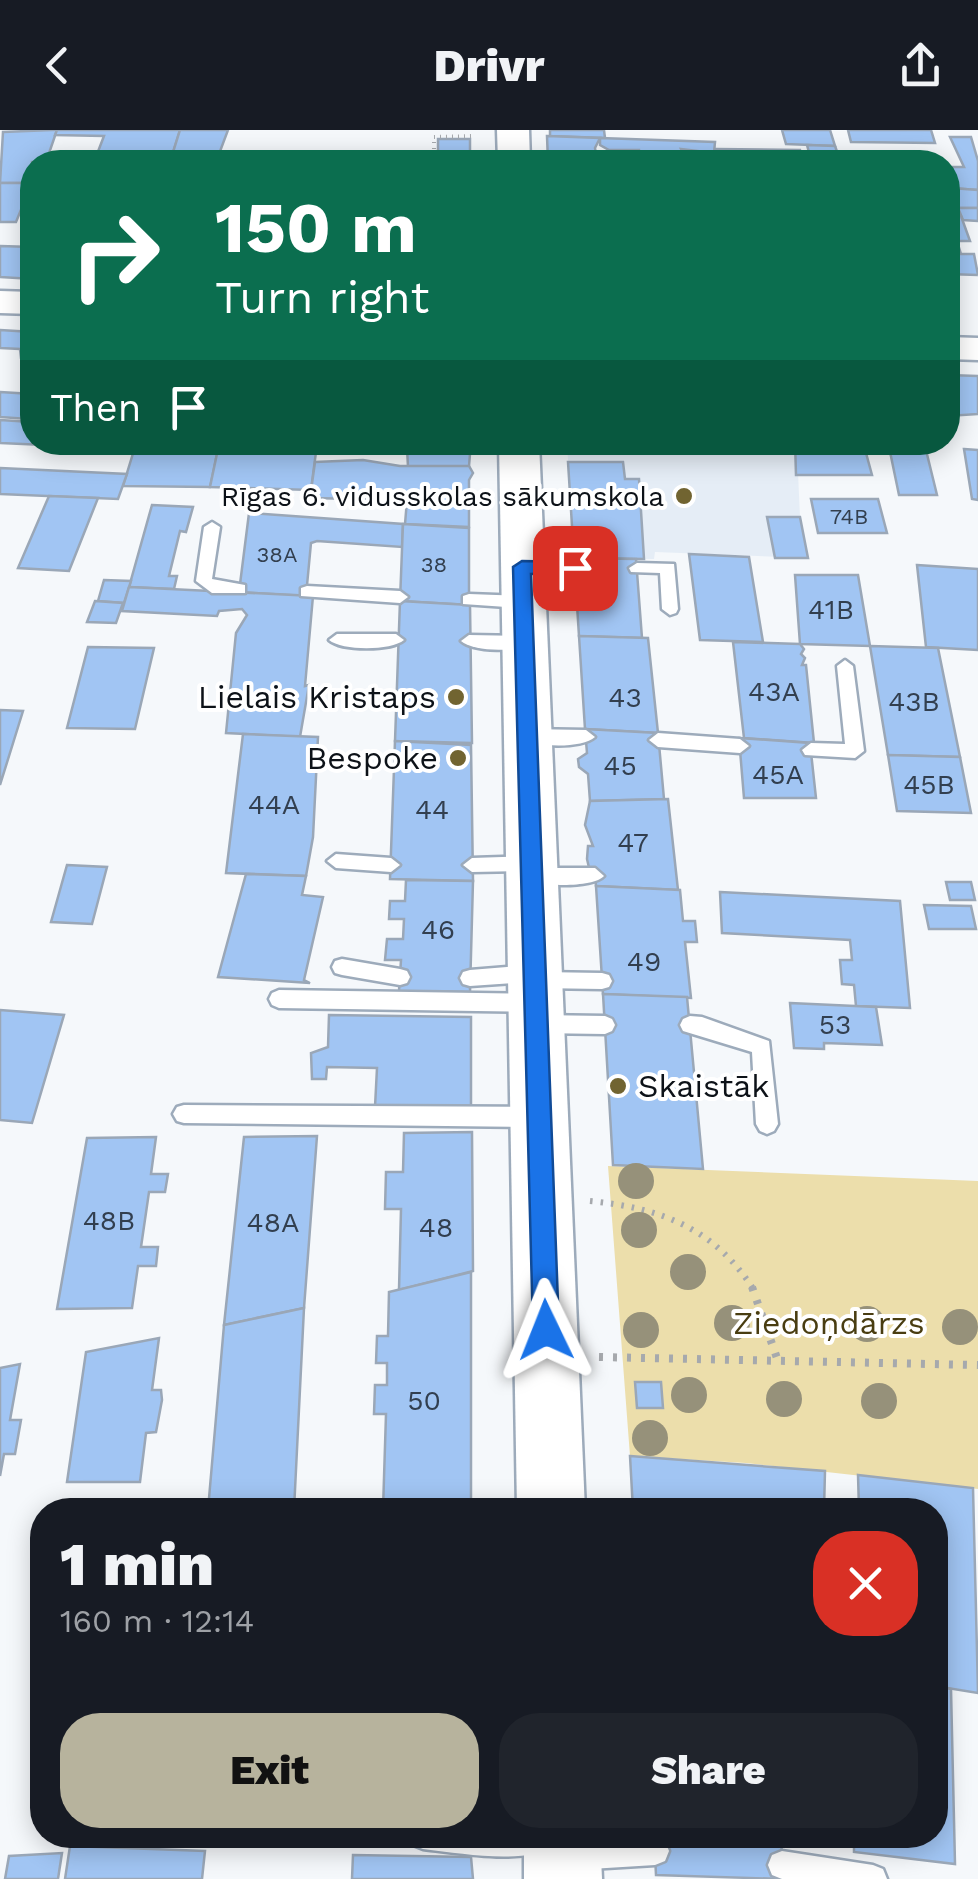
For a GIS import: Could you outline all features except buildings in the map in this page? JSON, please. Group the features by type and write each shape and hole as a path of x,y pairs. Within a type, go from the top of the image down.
{"street":[{"path":"519,455 552,1498"}],"lane":[{"path":"212,527 204,582 212,587 239,589"},
{"path":"469,641 575,568"},
{"path":"636,568 668,568 670,608"},
{"path":"307,592 400,597"},
{"path":"469,600 523,604"},
{"path":"337,640 396,640"},
{"path":"811,750 856,750 845,666"},
{"path":"527,736 586,736"},
{"path":"658,740 740,746"},
{"path":"336,861 391,865"},
{"path":"472,865 595,876"},
{"path":"342,968 400,977"},
{"path":"470,978 535,995 604,1025"},
{"path":"279,999 535,995 602,981"},
{"path":"690,1026 702,1026 762,1047 768,1124"},
{"path":"184,1114 539,1117"},
{"path":"531,1848 562,1852 655,1851"},
{"path":"782,1865 872,1879"}],"path":[{"path":"434,150 434,136 497,133"},
{"path":"542,1200 627,1203 658,1208 690,1222 736,1260 770,1317 778,1361"},
{"path":"546,1357 978,1365"}],"shaded area":[{"name":"Rīgas 6. vidusskolas sākumskola","path":"568,455 797,455 800,517 808,558 655,552 654,559 574,558"}],"green space":[{"name":"Ziedoņdārzs","path":"608,1166 978,1181 978,1489 746,1463 630,1456"}],"place":[{"name":"Rīgas 6. vidusskolas sākumskola","path":"684,496"},
{"name":"Lielais Kristaps","path":"456,697"},
{"name":"Bespoke","path":"458,758"},
{"name":"Skaistāk","path":"618,1086"}],"route":[{"path":"546,1330 522,567 575,568"}]}
